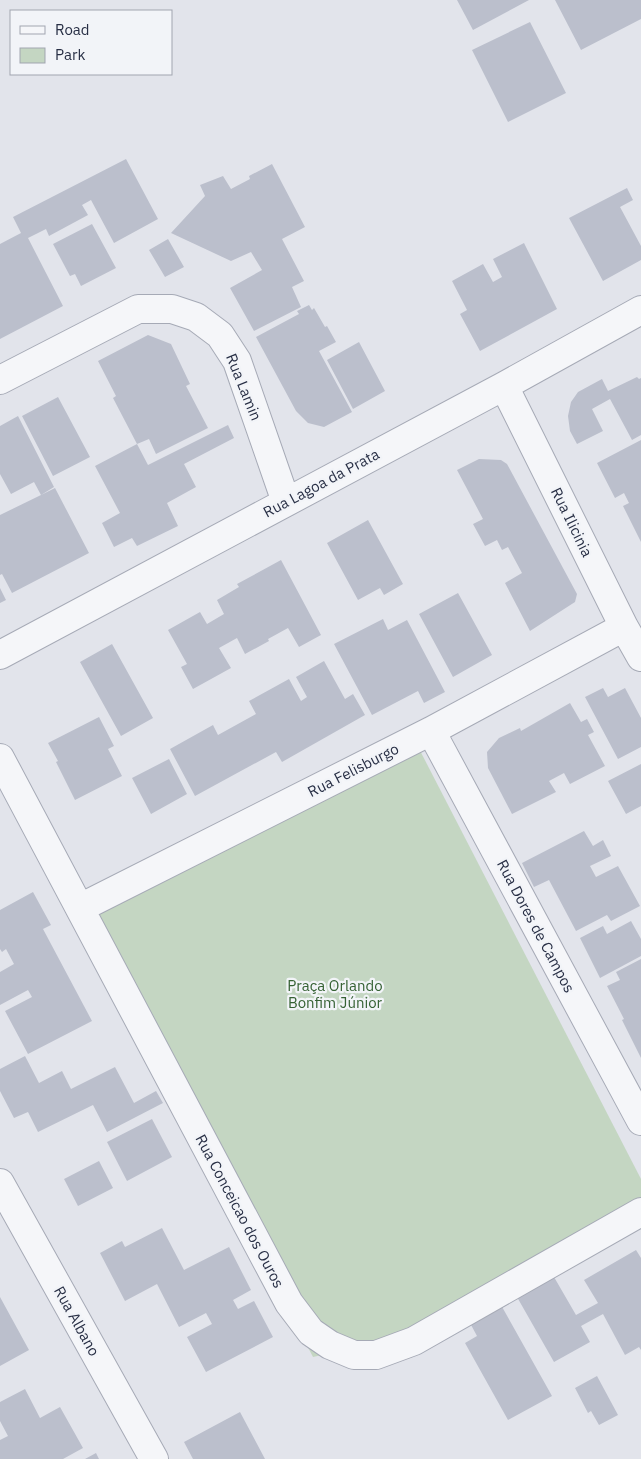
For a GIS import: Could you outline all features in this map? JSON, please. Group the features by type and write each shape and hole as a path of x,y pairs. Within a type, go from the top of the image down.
{"street":[{"name":"Rua Lamin","path":"0,380 138,309 172,309 196,318 220,335 237,361 286,502"},
{"name":"Rua Lagoa da Prata","path":"0,655 504,386 641,310"},
{"name":"Rua Ilicinia","path":"504,386 641,657"},
{"name":"Rua Felisburgo","path":"80,908 431,731 624,626"},
{"name":"Rua Dores de Campos","path":"431,731 641,1120"},
{"name":"Rua Conceicao dos Ouros","path":"0,758 289,1303 311,1332 330,1345 354,1354 376,1355 414,1341 641,1212"},
{"name":"Rua Albano","path":"0,1184 154,1459"}],"green space":[{"name":"Praça Orlando Bonfim Júnior","path":"414,739 641,1179 641,1198 390,1340 313,1357 80,908"}],"building":[{"path":"457,0 529,0 473,30"},
{"path":"555,0 641,0 641,19 581,50"},
{"path":"530,22 566,93 508,122 472,50"},
{"path":"126,159 158,219 114,243 91,200 82,205 88,215 49,236 46,229 28,238 63,306 0,339 0,244 21,233 13,217"},
{"path":"272,164 305,227 282,239 304,281 292,287 301,307 254,331 230,288 262,270 251,252 231,261 171,233 205,196 200,185 223,176 231,189 250,179 249,176"},
{"path":"627,188 633,200 620,207 641,246 641,260 603,281 569,218"},
{"path":"92,224 116,268 81,286 75,274 70,276 53,244"},
{"path":"168,239 184,267 165,277 149,250"},
{"path":"524,243 557,309 480,351 460,314 467,310 452,281 483,264 493,282 502,277 493,259"},
{"path":"309,305 312,310 314,308 336,342 319,351 352,412 324,427 308,423 296,411 256,337 299,314 297,311"},
{"path":"148,335 171,344 190,384 186,386 208,428 156,454 149,439 137,444 113,398 116,396 98,361"},
{"path":"359,342 385,391 353,409 327,360"},
{"path":"637,377 641,378 641,435 632,440 610,399 592,409 603,431 577,444 570,431 568,416 571,402 578,392 602,379 608,391"},
{"path":"58,397 90,457 53,476 22,416"},
{"path":"18,416 54,487 41,495 34,482 11,494 0,474 0,426"},
{"path":"228,425 234,438 184,464 196,487 167,503 178,526 137,546 132,538 114,547 102,523 120,513 95,466 137,444 148,465"},
{"path":"641,440 641,542 623,506 629,503 624,493 615,498 597,463"},
{"path":"479,459 501,460 507,464 577,594 575,602 530,631 505,583 522,573 508,547 502,550 497,540 485,546 473,524 483,519 457,470"},
{"path":"55,488 89,553 12,593 2,574 0,575 0,515"},
{"path":"368,520 403,584 384,595 380,588 358,600 327,543"},
{"path":"281,560 321,635 299,647 288,628 245,654 237,638 219,648 231,668 193,689 181,667 187,664 168,630 200,612 207,624 224,614 217,600 239,587 237,584"},
{"path":"0,588 6,600 0,603"},
{"path":"458,593 492,655 453,677 419,614"},
{"path":"383,619 388,630 407,620 445,692 424,703 418,691 372,715 334,644"},
{"path":"112,644 153,718 121,736 80,662"},
{"path":"324,661 345,699 353,694 365,715 282,762 276,752 195,796 170,749 213,725 218,735 256,714 249,701 289,679 301,701 307,697 296,677"},
{"path":"603,688 608,697 625,688 641,718 641,747 618,759 585,697"},
{"path":"570,703 581,722 587,719 594,732 588,735 605,766 570,784 564,773 549,781 556,792 512,814 488,768 487,752 499,738 520,728 521,731"},
{"path":"99,717 114,746 108,749 122,776 75,800 48,743"},
{"path":"169,759 187,794 151,814 132,778"},
{"path":"641,764 641,806 626,814 608,781"},
{"path":"584,831 593,846 603,840 611,856 590,866 596,877 618,866 640,906 611,921 607,915 576,931 549,880 534,887 522,863"},
{"path":"33,892 51,925 43,929 92,1021 28,1054 5,1011 32,997 28,990 0,1005 0,972 14,964 6,949 2,952 0,949 0,910"},
{"path":"631,921 641,939 641,956 600,978 580,938 603,926 607,934"},
{"path":"641,959 641,1058 607,986 620,980 616,972"},
{"path":"25,1056 39,1083 62,1071 71,1089 115,1067 134,1103 156,1091 163,1103 107,1132 93,1105 38,1132 28,1112 14,1118 0,1091 0,1069"},
{"path":"152,1119 172,1157 127,1181 107,1142"},
{"path":"99,1161 113,1188 78,1206 64,1179"},
{"path":"162,1228 184,1270 229,1247 251,1290 233,1300 238,1309 254,1301 273,1337 206,1372 187,1337 212,1324 206,1313 179,1327 157,1284 125,1301 100,1253 122,1241 125,1247"},
{"path":"636,1250 641,1258 641,1350 639,1347 625,1355 603,1314 581,1326 590,1342 554,1362 517,1297 554,1277 576,1315 598,1303 584,1280"},
{"path":"0,1297 29,1350 0,1366"},
{"path":"501,1305 552,1396 508,1420 465,1343 477,1336 470,1323"},
{"path":"597,1376 618,1415 599,1425 591,1411 588,1413 575,1388"},
{"path":"25,1389 40,1418 60,1407 83,1448 63,1459 0,1459 0,1440 8,1436 0,1421 0,1402"},
{"path":"240,1412 265,1459 193,1459 184,1442"},
{"path":"96,1453 99,1459 85,1459"}]}
